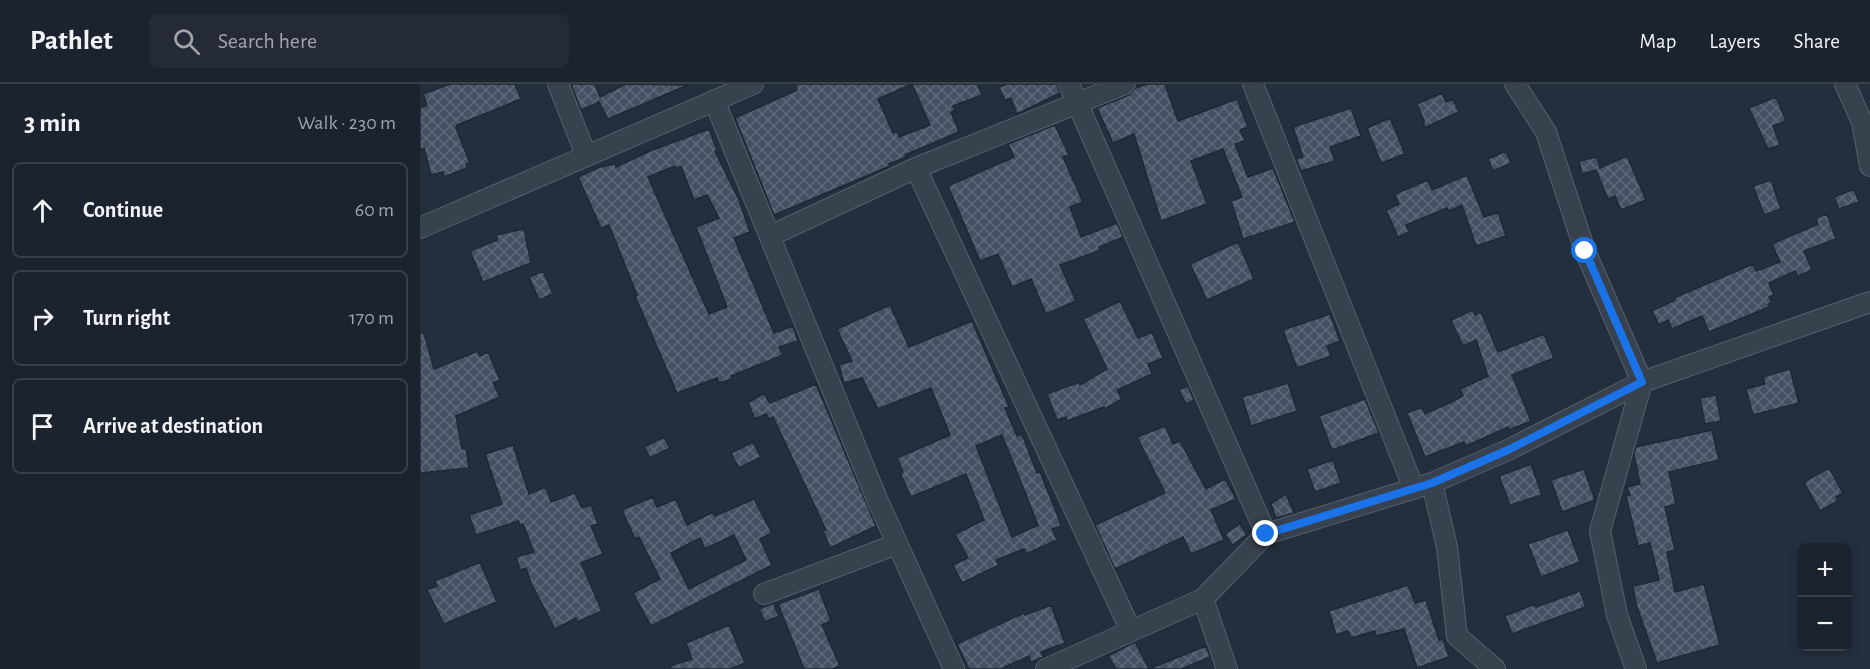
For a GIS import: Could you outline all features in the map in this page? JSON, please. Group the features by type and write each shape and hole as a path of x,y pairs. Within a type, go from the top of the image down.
{"street":[{"path":"558,84 586,155"},
{"path":"420,228 753,84"},
{"path":"770,236 1073,93 1125,84"},
{"path":"1253,84 1447,547 1457,636 1495,669"},
{"path":"1515,84 1546,132 1585,251 1642,382 1600,531 1617,615 1636,669"},
{"path":"1845,84 1862,122 1870,166"},
{"path":"1073,93 1266,534"},
{"path":"714,100 897,544 954,669"},
{"path":"916,168 1131,631"},
{"path":"1046,669 1203,599 1266,534 1423,486 1508,450 1642,382 1870,302"},
{"path":"764,594 897,544"},
{"path":"1203,599 1227,669"}],"building":[{"path":"450,84 515,84 521,99 457,125 456,128 470,163 466,164 467,168 444,177 443,172 431,175 424,148 420,150 420,108 427,105 423,94"},
{"path":"571,84 595,84 600,97 626,84 688,85 608,119 599,102 581,110"},
{"path":"795,84 912,84 977,84 982,95 953,106 955,110 951,112 959,132 905,155 906,157 889,164 890,166 774,215 735,118 797,90","holes":["912,84 930,125 899,137 897,131 893,133 878,99"]},
{"path":"1007,84 1057,84 1060,93 1017,114 1011,98 1005,100 999,87"},
{"path":"1147,84 1165,84 1178,121 1237,99 1248,127 1240,130 1245,141 1235,144 1248,177 1273,168 1295,222 1243,239 1231,201 1242,197 1223,149 1191,161 1207,204 1161,221 1134,134 1113,143 1097,108 1129,95 1136,88"},
{"path":"1442,93 1446,102 1453,99 1459,112 1424,128 1424,121 1417,104"},
{"path":"1776,97 1786,121 1773,126 1780,145 1768,149 1749,108"},
{"path":"1351,108 1361,136 1330,147 1335,161 1301,171 1296,159 1303,157 1293,127"},
{"path":"1390,118 1405,154 1381,163 1367,128"},
{"path":"1055,125 1069,155 1063,157 1083,202 1070,207 1081,237 1117,223 1123,237 1099,247 1101,250 1060,265 1076,301 1046,314 1031,279 1012,287 998,254 980,261 948,186 1014,157 1008,144"},
{"path":"709,129 717,150 715,151 739,200 750,232 734,238 774,333 793,326 798,341 779,347 783,355 731,376 732,379 719,383 717,378 677,393 635,296 637,295 609,225 601,228 578,177 600,167 615,164 616,167 650,151","holes":["675,166 676,169 681,166 694,200 707,195 719,218 696,227 727,307 709,314 648,177"]},
{"path":"1506,151 1511,163 1493,171 1488,159"},
{"path":"1627,156 1646,200 1621,210 1615,196 1608,199 1596,170 1582,174 1579,161 1597,157 1600,168"},
{"path":"1467,175 1484,217 1498,212 1506,236 1476,246 1462,205 1449,211 1447,208 1406,225 1409,232 1398,237 1386,210 1399,204 1395,194 1428,180 1432,190"},
{"path":"1771,180 1781,209 1764,215 1753,186"},
{"path":"1854,189 1859,202 1839,209 1834,197"},
{"path":"1827,214 1836,239 1804,251 1812,270 1798,276 1795,271 1769,283 1774,295 1769,297 1772,303 1768,304 1769,307 1709,332 1702,316 1672,329 1668,320 1659,325 1652,311 1675,300 1674,298 1753,264 1756,271 1780,262 1772,244 1818,224 1816,218"},
{"path":"524,229 531,263 483,282 470,251 497,240 496,235"},
{"path":"1238,242 1254,279 1207,300 1190,264"},
{"path":"543,271 553,294 539,300 529,277"},
{"path":"1120,301 1138,338 1152,332 1163,358 1148,364 1152,374 1117,390 1122,399 1105,409 1104,407 1067,421 1066,417 1057,420 1047,394 1079,382 1080,385 1107,369 1083,319"},
{"path":"890,305 909,347 972,321 1009,407 1005,408 1017,436 1022,434 1037,473 1040,472 1057,514 1061,526 1052,529 1057,540 1026,554 1024,549 996,560 999,565 962,583 953,565 968,558 955,534 984,520 966,474 911,497 900,473 903,472 897,458 950,435 931,388 878,409 862,378 844,383 839,365 852,361 837,329","holes":["1002,435 1038,525 1012,537 976,446"]},
{"path":"1473,310 1475,315 1481,312 1498,352 1544,334 1554,358 1512,375 1531,421 1509,430 1508,427 1466,446 1464,442 1425,457 1407,413 1422,407 1425,414 1463,396 1460,389 1488,376 1476,340 1463,346 1451,320"},
{"path":"1330,314 1340,341 1327,346 1331,356 1297,368 1283,330"},
{"path":"420,333 424,333 434,369 478,351 480,356 488,352 500,380 493,383 500,397 456,416 462,449 466,448 469,468 420,473"},
{"path":"1790,369 1799,403 1753,415 1746,389 1765,384 1763,377"},
{"path":"1288,383 1297,411 1251,426 1242,397"},
{"path":"816,384 876,526 830,548 823,531 826,530 773,417 769,419 766,414 755,419 748,403 764,393 770,403"},
{"path":"1188,386 1194,400 1186,404 1179,390"},
{"path":"1716,395 1721,421 1705,424 1700,398"},
{"path":"1365,399 1379,433 1332,450 1319,416"},
{"path":"1165,426 1173,444 1180,441 1206,489 1225,479 1236,499 1211,510 1224,540 1191,554 1183,537 1115,569 1095,525 1165,493 1137,437"},
{"path":"1712,430 1719,460 1669,472 1676,504 1665,507 1675,550 1667,552 1675,592 1704,584 1720,645 1657,663 1636,604 1633,586 1659,580 1650,543 1638,546 1626,496 1630,495 1627,487 1640,484 1634,455 1636,447"},
{"path":"664,437 670,448 650,458 644,447"},
{"path":"753,442 761,457 739,468 731,453"},
{"path":"513,445 529,494 546,487 551,502 575,493 582,508 591,505 598,524 591,526 603,554 581,563 602,611 577,622 576,618 555,629 531,583 526,568 520,570 516,557 534,552 523,524 520,525 518,521 476,535 469,515 502,504 485,454"},
{"path":"1333,460 1341,483 1315,492 1307,469"},
{"path":"1531,464 1542,495 1510,505 1499,476"},
{"path":"1829,468 1843,493 1836,497 1838,501 1820,511 1804,482"},
{"path":"1584,469 1595,500 1562,512 1551,480"},
{"path":"1286,494 1294,513 1276,518 1271,504"},
{"path":"653,497 657,507 676,499 687,525 713,512 715,516 754,499 772,533 760,539 772,565 651,626 633,593 660,579 639,537 635,539 622,510","holes":["734,535 746,560 689,589 671,553 700,538 705,549"]},
{"path":"1240,524 1247,535 1232,545 1225,534"},
{"path":"1568,530 1580,562 1541,577 1528,544"},
{"path":"480,562 497,602 444,624 427,590 437,586 435,581"},
{"path":"1408,585 1415,603 1426,600 1439,640 1443,639 1449,657 1417,668 1404,629 1376,636 1375,631 1351,638 1348,631 1336,635 1329,611"},
{"path":"819,589 831,621 822,625 840,666 832,669 804,669 778,604"},
{"path":"1580,591 1586,607 1512,634 1505,616 1535,604 1536,607"},
{"path":"773,603 779,616 765,622 759,609"},
{"path":"1051,605 1065,643 1041,652 1044,657 1031,662 1029,656 1001,669 969,669 957,644 1024,613 1025,615"},
{"path":"729,625 745,663 730,669 671,669 670,666 692,659 686,643"},
{"path":"1135,642 1149,669 1116,669 1108,656"},
{"path":"1206,646 1210,657 1181,669 1149,669"}],"route":[{"path":"1266,534 1432,483 1508,450 1642,382 1585,251"}]}
